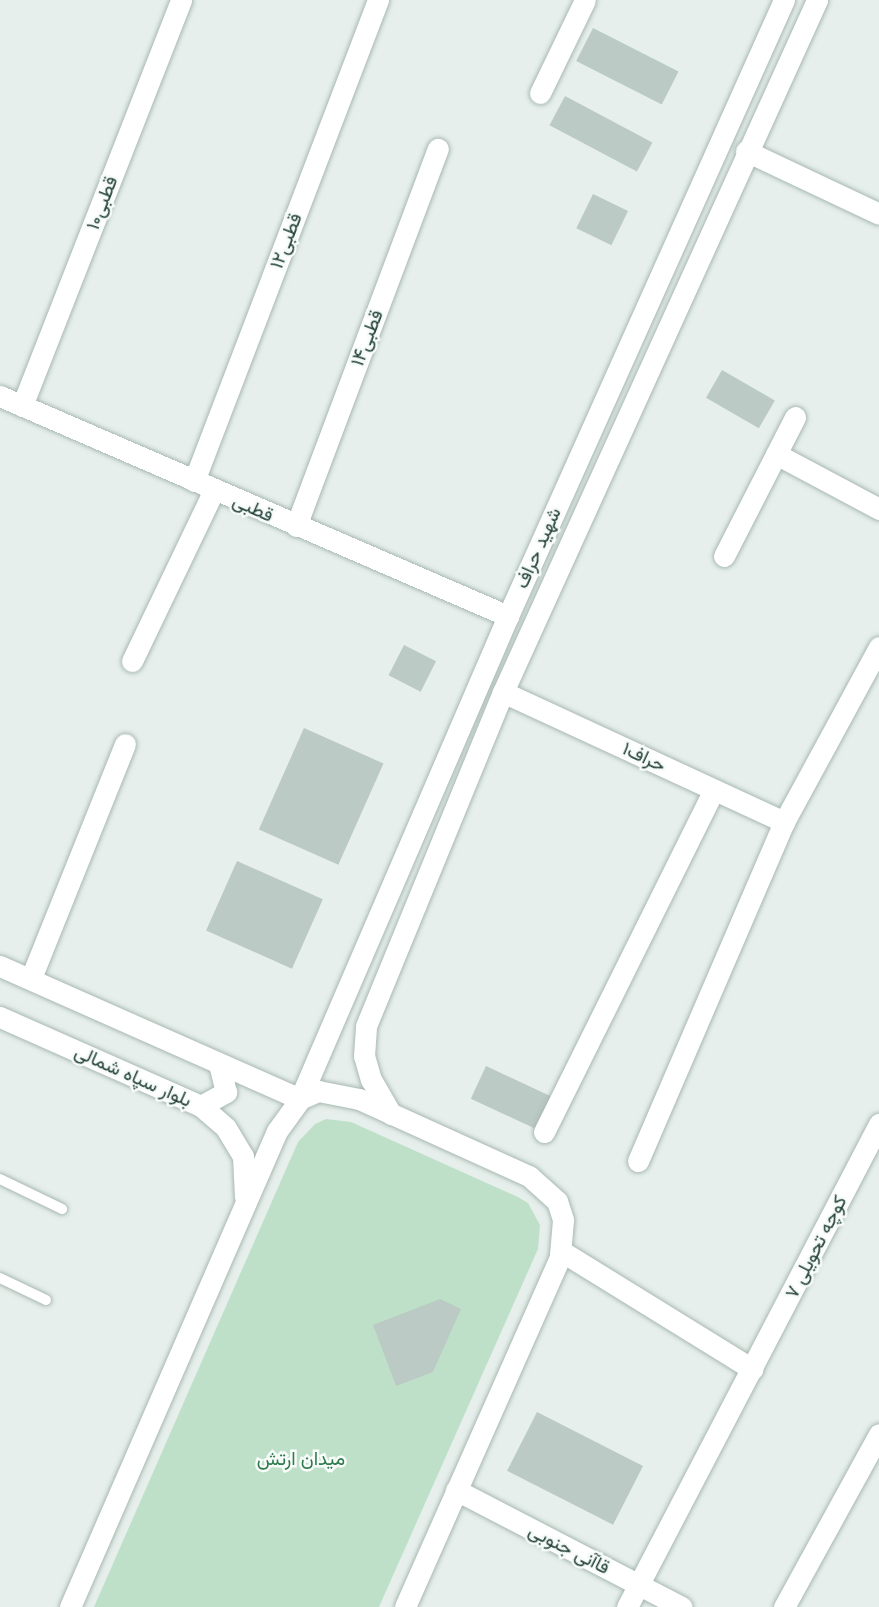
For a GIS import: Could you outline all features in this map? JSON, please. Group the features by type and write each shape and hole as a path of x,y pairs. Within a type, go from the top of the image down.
{"street":[{"name":"قطبی۱۰","path":"22,405 181,0"},
{"name":"قطبی۱۲","path":"194,481 378,0"},
{"path":"540,93 585,0"},
{"name":"شهید حراف","path":"300,1099 508,615 784,0"},
{"path":"391,1114 371,1080 364,1056 366,1026 503,692 746,151 817,0"},
{"name":"قطبی۱۴","path":"296,526 438,149"},
{"path":"746,151 879,214"},
{"name":"قطبی","path":"0,396 296,526 508,615"},
{"path":"724,555 795,418"},
{"path":"776,454 879,509"},
{"path":"132,661 214,490"},
{"path":"638,1161 784,822 879,647"},
{"name":"حراف۱","path":"503,692 784,822"},
{"path":"31,978 125,744"},
{"path":"544,1132 715,790"},
{"path":"380,913 407,928"},
{"path":"0,966 300,1099"},
{"name":"بلوار سپاه شمالی","path":"0,1017 201,1106 226,1128 243,1156 245,1203"},
{"path":"201,1106 226,1092 219,1064"},
{"path":"70,1607 277,1130 300,1099 318,1091 340,1093 391,1114 544,1186 564,1220 561,1251 405,1607"},
{"name":"کوچه تحویلی ۷","path":"627,1607 879,1124"},
{"path":"561,1251 752,1369"},
{"path":"785,1607 879,1434"},
{"name":"قاآنی جنوبی","path":"456,1490 682,1607"}],"lane":[{"path":"0,1179 62,1209"},
{"path":"0,1278 46,1300"}],"green space":[{"name":"میدان ارتش","path":"326,1119 351,1122 518,1197 528,1203 540,1225 538,1249 379,1607 94,1607 298,1142 315,1124"}],"building":[{"path":"593,28 679,72 662,105 576,61"},
{"path":"565,96 652,142 637,172 550,125"},
{"path":"593,194 628,211 611,245 576,228"},
{"path":"722,370 775,401 759,428 706,398"},
{"path":"404,645 436,661 421,692 389,675"},
{"path":"304,728 383,763 338,865 259,829"},
{"path":"237,861 323,899 292,969 206,930"},
{"path":"486,1066 551,1096 536,1129 471,1099"},
{"path":"440,1299 461,1309 433,1372 396,1386 373,1325"},
{"path":"537,1412 643,1466 613,1525 507,1471"}]}
